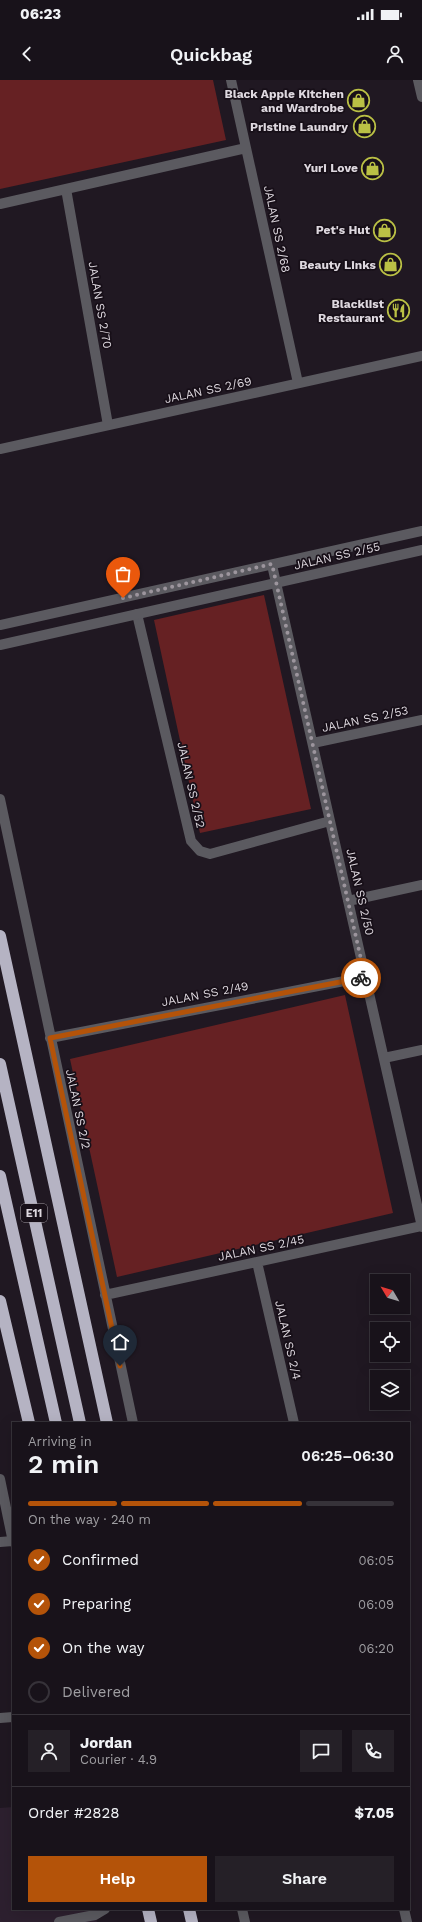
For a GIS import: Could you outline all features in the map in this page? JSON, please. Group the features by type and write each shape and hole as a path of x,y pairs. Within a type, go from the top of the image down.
{"highway":[{"path":"0,936 107,1422"},
{"name":"E11","path":"0,1064 80,1422"},
{"name":"E11","path":"0,1176 44,1363 56,1422"},
{"path":"0,1301 29,1422"},
{"path":"148,1910 151,1922"},
{"path":"189,1910 192,1922"}],"street":[{"name":"JALAN SS 2/68","path":"231,80 298,383"},
{"path":"418,80 422,97"},
{"path":"0,204 246,148"},
{"name":"JALAN SS 2/70","path":"66,189 108,425"},
{"name":"JALAN SS 2/69","path":"0,449 422,356"},
{"name":"JALAN SS 2/55","path":"0,625 422,531"},
{"name":"JALAN SS 2/55","path":"0,645 422,550"},
{"name":"JALAN SS 2/50","path":"272,564 422,1226"},
{"name":"JALAN SS 2/52","path":"137,614 191,841 200,851 210,854 330,821"},
{"name":"JALAN SS 2/53","path":"313,743 422,720"},
{"name":"JALAN SS 2/2","path":"0,799 133,1422"},
{"path":"348,901 422,885"},
{"name":"JALAN SS 2/49","path":"50,1038 365,977"},
{"path":"384,1058 422,1050"},
{"name":"JALAN SS 2/45","path":"105,1295 422,1226"},
{"name":"JALAN SS 2/4","path":"257,1262 294,1422"},
{"path":"0,1479 12,1536"},
{"path":"0,1542 12,1541"},
{"path":"0,1718 12,1718"},
{"path":"59,1922 95,1915 103,1910"},
{"path":"242,1910 245,1922"},
{"path":"404,1910 407,1922"}],"shaded area":[{"path":"0,80 213,80 226,140 0,189"},
{"path":"264,595 311,809 200,833 154,620"},
{"path":"345,995 393,1213 117,1277 70,1059"},
{"path":"12,1807 12,1910 94,1910 97,1922 0,1922 0,1808"}],"way so far":[{"path":"123,598 272,564 365,977 361,978"}],"place":[{"name":"Black Apple Kitchen and Wardrobe","path":"359,101"},
{"name":"Pristine Laundry","path":"364,127"},
{"name":"Yuri Love","path":"373,168"},
{"name":"Pet's Hut","path":"385,230"},
{"name":"Beauty Links","path":"391,265"},
{"name":"Blacklist Restaurant","path":"399,311"}],"route":[{"path":"120,1366 50,1038 361,978"}]}
